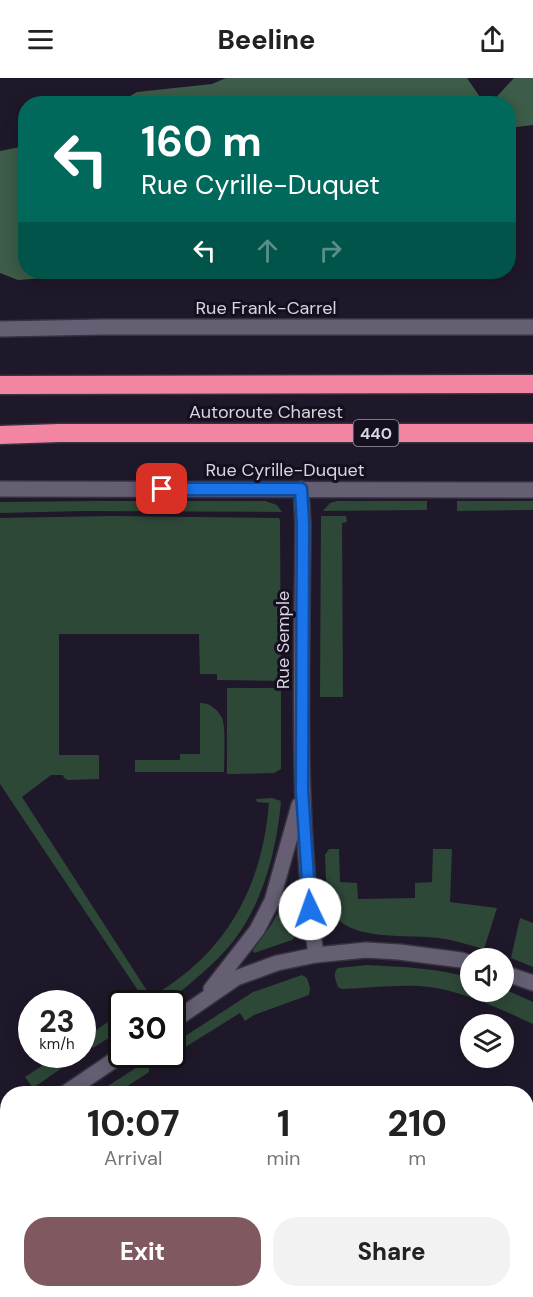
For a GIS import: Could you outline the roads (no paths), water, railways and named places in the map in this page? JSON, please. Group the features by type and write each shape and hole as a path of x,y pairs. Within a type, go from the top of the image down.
{"highway":[{"name":"Autoroute Charest","path":"0,386 533,384"},
{"name":"Autoroute Charest","path":"0,435 533,432"}],"street":[{"name":"Rue Frank-Carrel","path":"0,329 533,327"},
{"name":"Rue Cyrille-Duquet","path":"0,489 533,490"},
{"name":"Rue Semple","path":"186,1013 236,978 277,963 316,955 310,909 302,791 303,524 301,489"},
{"name":"Rue Semple","path":"202,1002 257,930 272,901 302,791"},
{"path":"316,955 366,950 460,960"},
{"path":"514,977 533,983"},
{"path":"76,1086 108,1064"}]}
